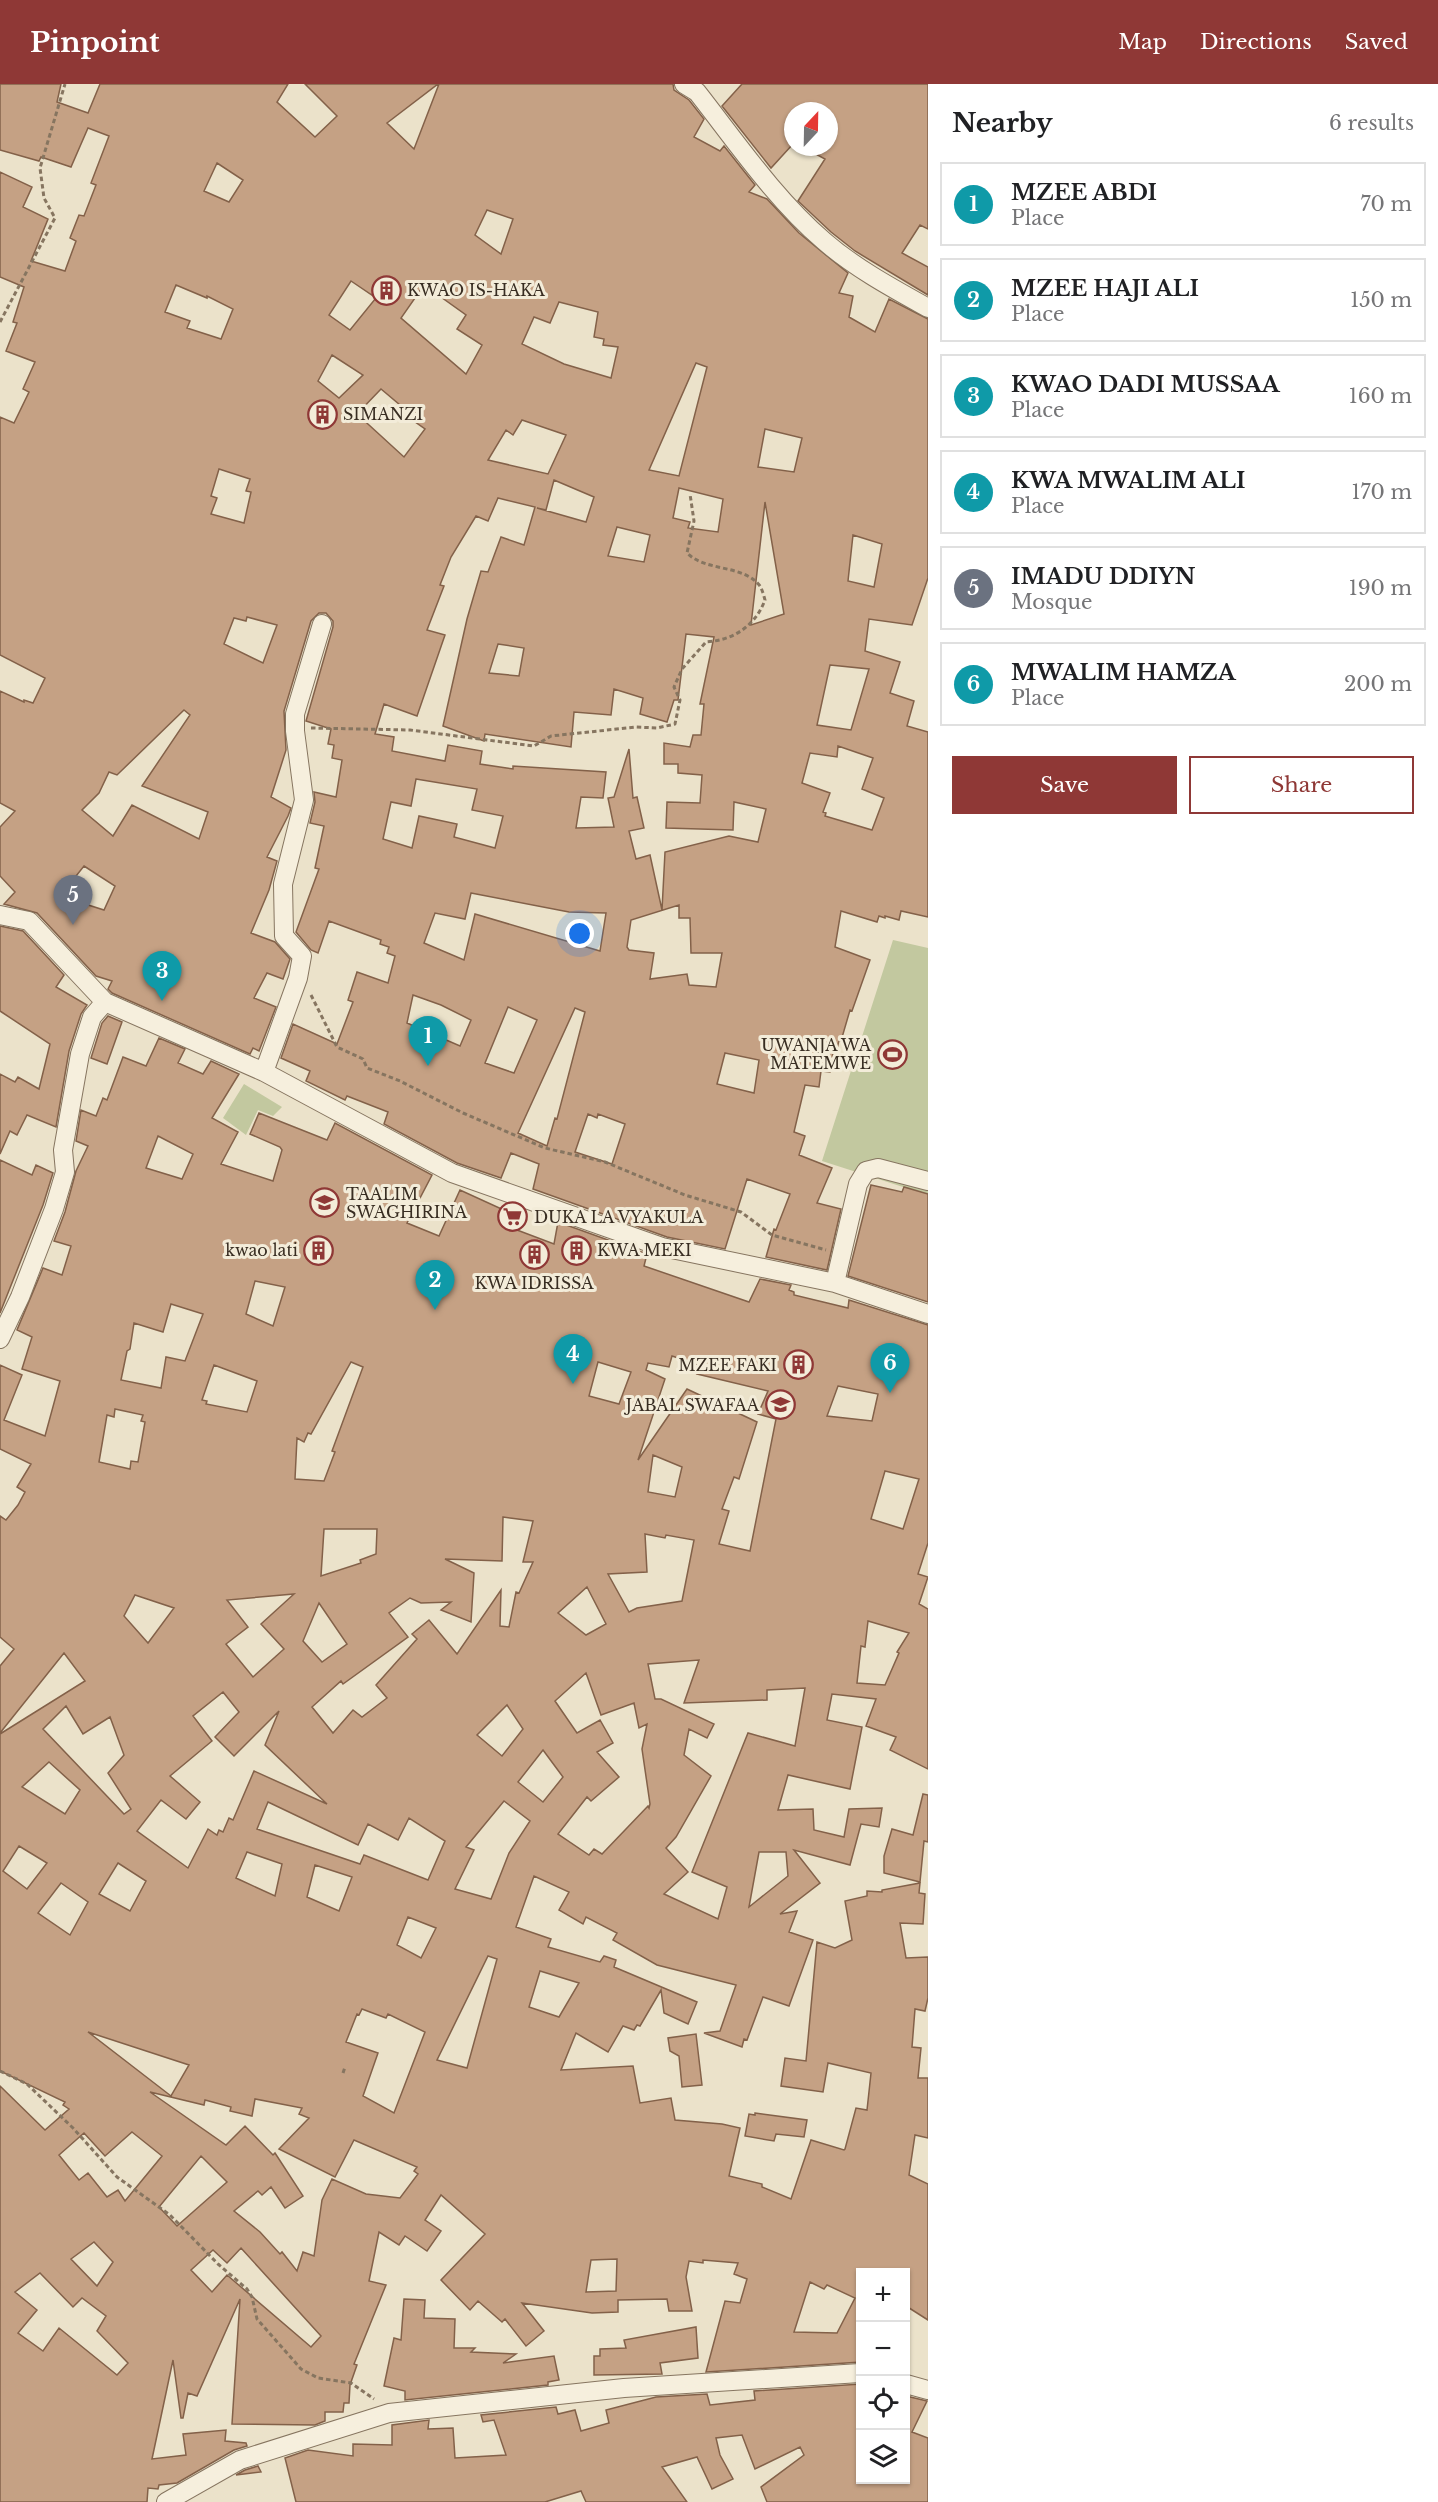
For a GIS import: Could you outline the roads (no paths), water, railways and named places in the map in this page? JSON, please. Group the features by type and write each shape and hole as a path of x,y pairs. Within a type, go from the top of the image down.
{"street":[{"path":"684,84 698,92 774,190 824,241 881,282 928,308"},
{"path":"264,1072 298,978 302,956 284,936 283,884 304,800 295,714 322,624"},
{"path":"0,915 29,921 105,1002 264,1072 452,1173 662,1247 835,1283 928,1314"},
{"path":"0,1339 20,1297 54,1209 65,1172 63,1150 81,1054 92,1017 105,1002"},
{"path":"835,1283 858,1184 866,1171 878,1168 928,1181"},
{"path":"166,2502 240,2460 389,2414 624,2388 856,2373"},
{"path":"910,2386 928,2390"}],"place":[{"name":"KWAO IS-HAKA","path":"386,290"},
{"name":"SIMANZI","path":"322,414"},
{"name":"IMADU DDIYN","path":"73,925"},
{"name":"KWAO DADI MUSSAA","path":"162,1001"},
{"name":"UWANJA WA MATEMWE","path":"892,1054"},
{"name":"MZEE ABDI","path":"428,1066"},
{"name":"TAALIM SWAGHIRINA","path":"325,1203"},
{"name":"DUKA LA VYAKULA","path":"513,1217"},
{"name":"kwao lati","path":"319,1250"},
{"name":"KWA MEKI","path":"576,1250"},
{"name":"KWA IDRISSA","path":"534,1255"},
{"name":"MZEE HAJI ALI","path":"435,1310"},
{"name":"MZEE FAKI","path":"798,1365"},
{"name":"KWA MWALIM ALI","path":"573,1384"},
{"name":"MWALIM HAMZA","path":"890,1393"},
{"name":"JABAL SWAFAA","path":"780,1405"}]}
